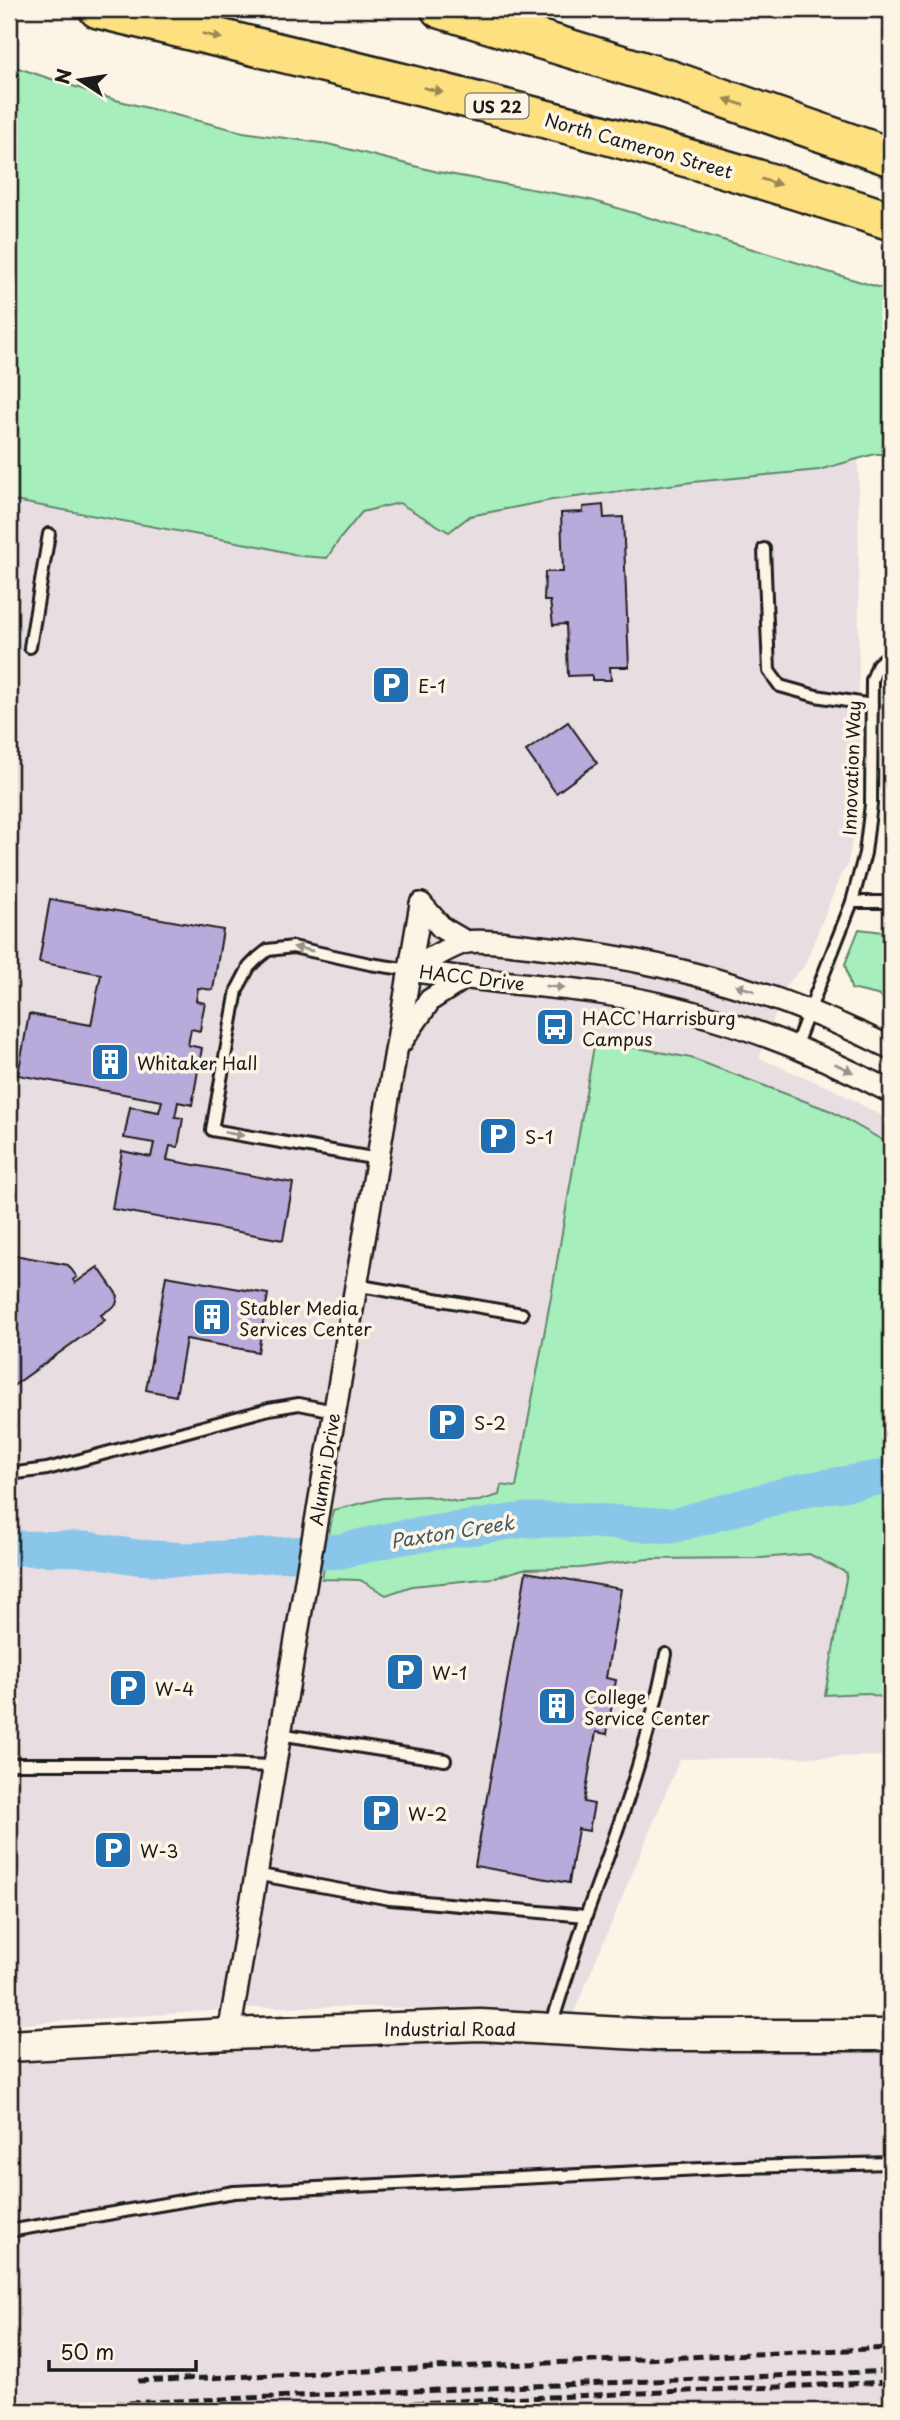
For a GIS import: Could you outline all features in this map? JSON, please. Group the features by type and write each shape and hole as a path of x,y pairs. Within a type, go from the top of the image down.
{"highway":[{"name":"North Cameron Street","path":"98,9 580,127 750,176 891,221"},
{"path":"440,9 666,79 891,157"}],"street":[{"name":"Alumni Drive","path":"229,2034 421,904 442,928 466,942"},
{"name":"HACC Drive","path":"410,970 466,942 562,949 656,964 749,989 809,1011 891,1048"},
{"name":"HACC Drive","path":"410,970 463,979 557,987 648,1002 737,1026 794,1047 891,1092"},
{"path":"396,1049 430,1000 463,979"},
{"name":"Industrial Road","path":"9,2046 229,2034 480,2025 658,2035 891,2035"}],"lane":[{"path":"30,647 49,534"},
{"path":"764,549 769,671 780,686 816,696 872,705"},
{"name":"Innovation Way","path":"794,1047 852,902 864,853 871,804 874,673 884,657 891,653"},
{"path":"852,902 891,902"},
{"path":"378,1159 212,1130 234,1000 248,967 268,950 293,947 410,970"},
{"path":"355,1285 522,1314"},
{"path":"9,1474 47,1469 269,1409 299,1404 334,1411"},
{"path":"550,2029 586,1916 635,1779 660,1690 666,1654"},
{"path":"279,1734 445,1760"},
{"path":"9,1764 273,1766"},
{"path":"255,1874 390,1899 586,1916"},
{"path":"9,2231 234,2192 741,2167 891,2163"}],"shaded area":[{"path":"9,120 858,315 859,740 852,841 847,867 841,874 804,967 786,985 759,1058 833,1089 891,1121 891,1756 680,1759 573,2015 368,2007 268,2007 9,2025"},
{"path":"442,2041 678,2048 891,2047 891,2411 9,2411 9,2064"}],"green space":[{"path":"9,65 112,99 243,132 328,144 438,172 591,200 891,291 891,454 875,454 819,470 693,482 552,500 470,516 449,532 399,503 362,512 327,558 301,556 9,500"},
{"path":"859,929 891,933 891,1002 877,995 851,989 845,964"},
{"path":"595,1040 691,1058 831,1111 891,1145 891,1700 866,1693 825,1695 847,1573 809,1554 761,1558 648,1559 580,1568 523,1569 493,1578 412,1586 386,1595 360,1580 322,1579 333,1510 383,1498 427,1496 458,1502 479,1501 499,1495 501,1485 516,1487"}],"building":[{"path":"603,505 604,518 623,517 629,667 610,667 611,680 592,680 592,675 568,676 566,624 553,625 550,601 544,601 545,572 563,572 561,513 583,512 583,507"},
{"path":"568,722 597,763 556,793 526,751"},
{"name":"Whitaker Hall","path":"50,899 223,930 213,990 198,988 196,1001 205,1003 200,1031 191,1029 188,1045 202,1048 192,1105 178,1102 175,1117 183,1118 178,1147 170,1146 167,1160 293,1183 283,1240 112,1209 122,1151 151,1157 154,1143 124,1138 130,1107 159,1112 162,1101 18,1075 29,1014 91,1025 101,974 39,962"},
{"path":"9,1254 68,1265 77,1277 73,1280 75,1283 98,1267 118,1296 116,1305 101,1315 105,1320 9,1389"},
{"name":"Stabler Media Services Center","path":"166,1276 268,1294 258,1352 186,1339 176,1396 146,1390"},
{"name":"College Service Center","path":"526,1572 621,1589 606,1678 616,1680 607,1734 596,1732 584,1802 594,1804 589,1831 578,1829 569,1883 475,1866"}],"waterway":[{"name":"Paxton Creek","path":"9,1548 88,1549 136,1557 188,1560 341,1551 397,1538 525,1520 672,1526 799,1491 891,1476"}],"railway":[{"path":"138,2381 891,2348"},
{"path":"9,2408 891,2371"},
{"path":"413,2403 891,2382"}],"place":[{"name":"E-1","path":"391,685"},
{"name":"HACC Harrisburg Campus","path":"555,1027"},
{"name":"Whitaker Hall","path":"110,1062"},
{"name":"S-1","path":"498,1136"},
{"name":"Stabler Media Services Center","path":"212,1317"},
{"name":"S-2","path":"447,1422"},
{"name":"W-1","path":"405,1672"},
{"name":"W-4","path":"128,1688"},
{"name":"College Service Center","path":"557,1706"},
{"name":"W-2","path":"381,1813"},
{"name":"W-3","path":"113,1850"}]}
